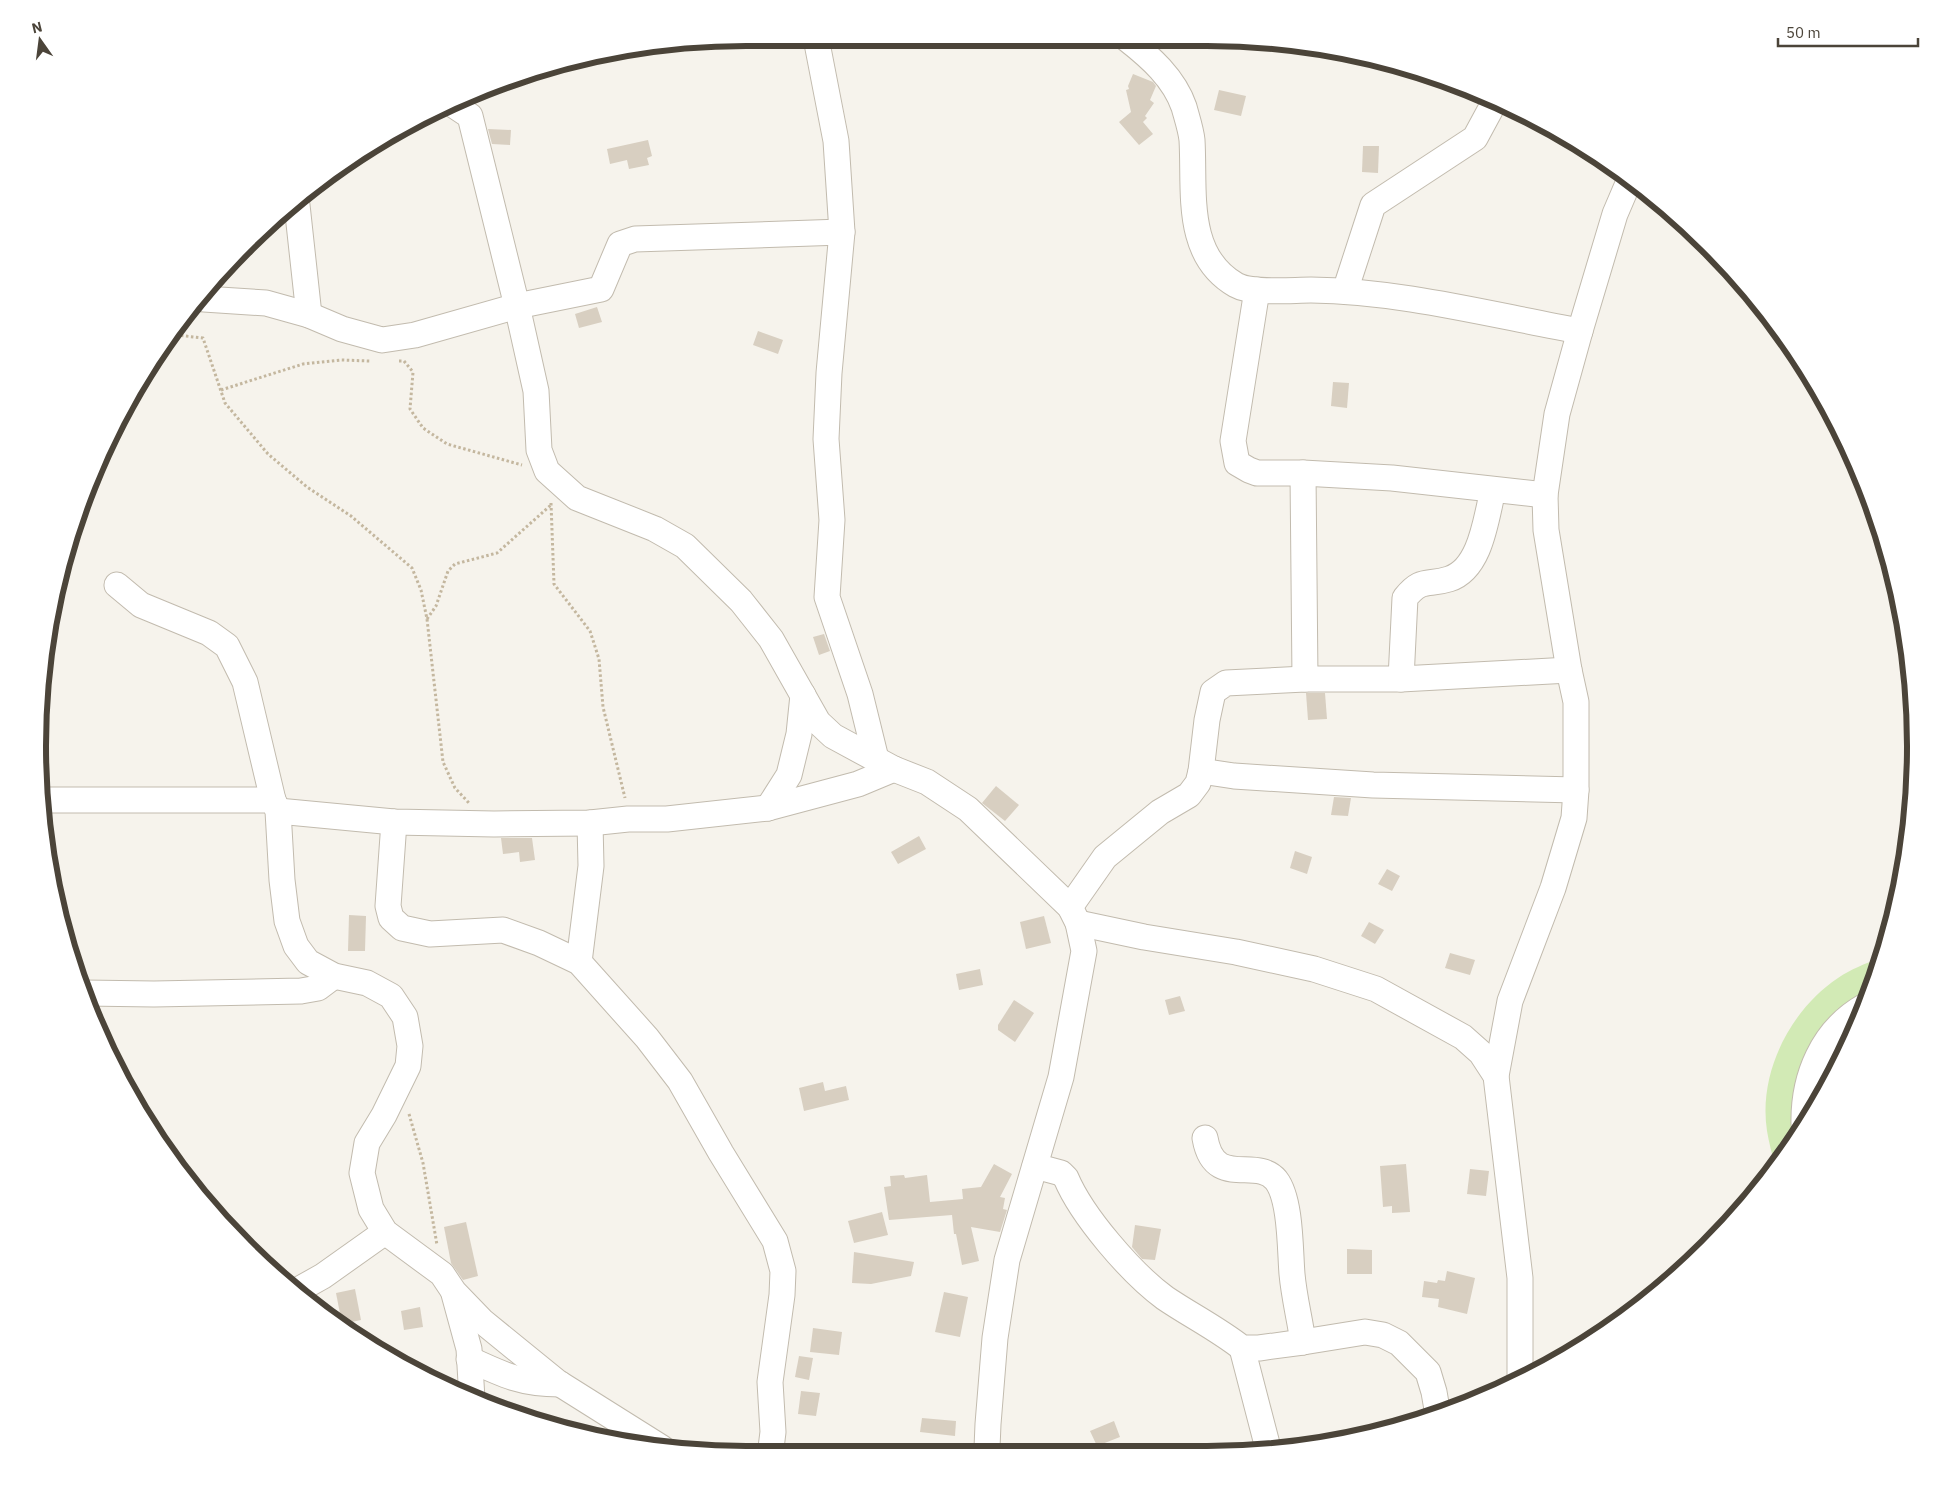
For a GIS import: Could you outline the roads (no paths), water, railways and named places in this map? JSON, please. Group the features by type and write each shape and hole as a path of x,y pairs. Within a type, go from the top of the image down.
{"street":[{"path":"818,46 836,141 842,232 828,383 826,439 832,520 827,597 885,764"},
{"path":"1136,46 1158,64 1183,105 1192,138 1193,202 1199,237 1209,262 1237,286 1257,290 1344,291 1463,307 1580,331"},
{"path":"1344,291 1373,205 1475,138 1492,107"},
{"path":"459,108 470,116 536,391 539,450 551,476 577,498 655,529 685,546 741,601 771,639 818,722 833,736 885,764 927,782 968,809 1074,915 1144,937 1236,952 1314,969 1376,989 1463,1037 1481,1053 1496,1076"},
{"path":"1520,1372 1520,1278 1496,1076 1510,1001 1553,888 1574,818 1576,790 1576,702 1546,530 1545,495 1557,414 1615,214 1627,186"},
{"path":"298,209 309,315"},
{"path":"208,299 266,303 309,315 342,330 382,340 415,335 517,306 601,289 620,244 635,240 842,232"},
{"path":"1257,290 1233,441 1238,463 1257,473 1303,473 1392,478 1545,495"},
{"path":"1303,473 1305,679"},
{"path":"1401,679 1405,598 1422,583 1450,579 1470,564 1479,546 1493,490"},
{"path":"117,585 141,605 209,632 227,646 245,682 275,805 282,880 290,929 296,946 308,962 334,976 367,983 391,996 405,1017 410,1046 408,1066 400,1085 367,1143 362,1174 371,1209 385,1232 448,1283 482,1321 560,1384 647,1439"},
{"path":"988,1446 995,1338 1007,1260 1061,1077 1084,950 1074,915 1106,857 1160,812 1189,795 1198,783 1213,692 1226,683 1305,679 1401,679 1569,670"},
{"path":"768,808 789,775 799,734 802,695"},
{"path":"49,800 275,805 394,822 590,823 628,819 667,819 768,808 858,784 885,764"},
{"path":"1201,771 1234,776 1373,785 1576,790"},
{"path":"394,822 388,906 391,918 402,928 430,934 503,930 538,943 579,962 647,1038 680,1081 721,1153 775,1241 783,1270 782,1295 770,1382 773,1432 771,1446"},
{"path":"579,962 591,866 590,823"},
{"path":"92,993 301,992 318,988 334,976"},
{"path":"1804,1111 1807,1087 1820,1051 1844,1022 1852,1016"},
{"path":"1205,1138 1212,1160 1220,1166 1267,1173 1276,1181 1282,1193 1290,1234 1292,1274 1303,1342"},
{"path":"1035,1166 1061,1173 1066,1178 1087,1214 1141,1279 1166,1298 1242,1348 1259,1348 1364,1332 1383,1335 1399,1343 1428,1372 1437,1407"},
{"path":"303,1287 323,1276 385,1232"},
{"path":"448,1283 469,1349 471,1389"},
{"path":"1242,1348 1267,1443"},
{"path":"469,1360 516,1380 537,1384 560,1384"}]}
